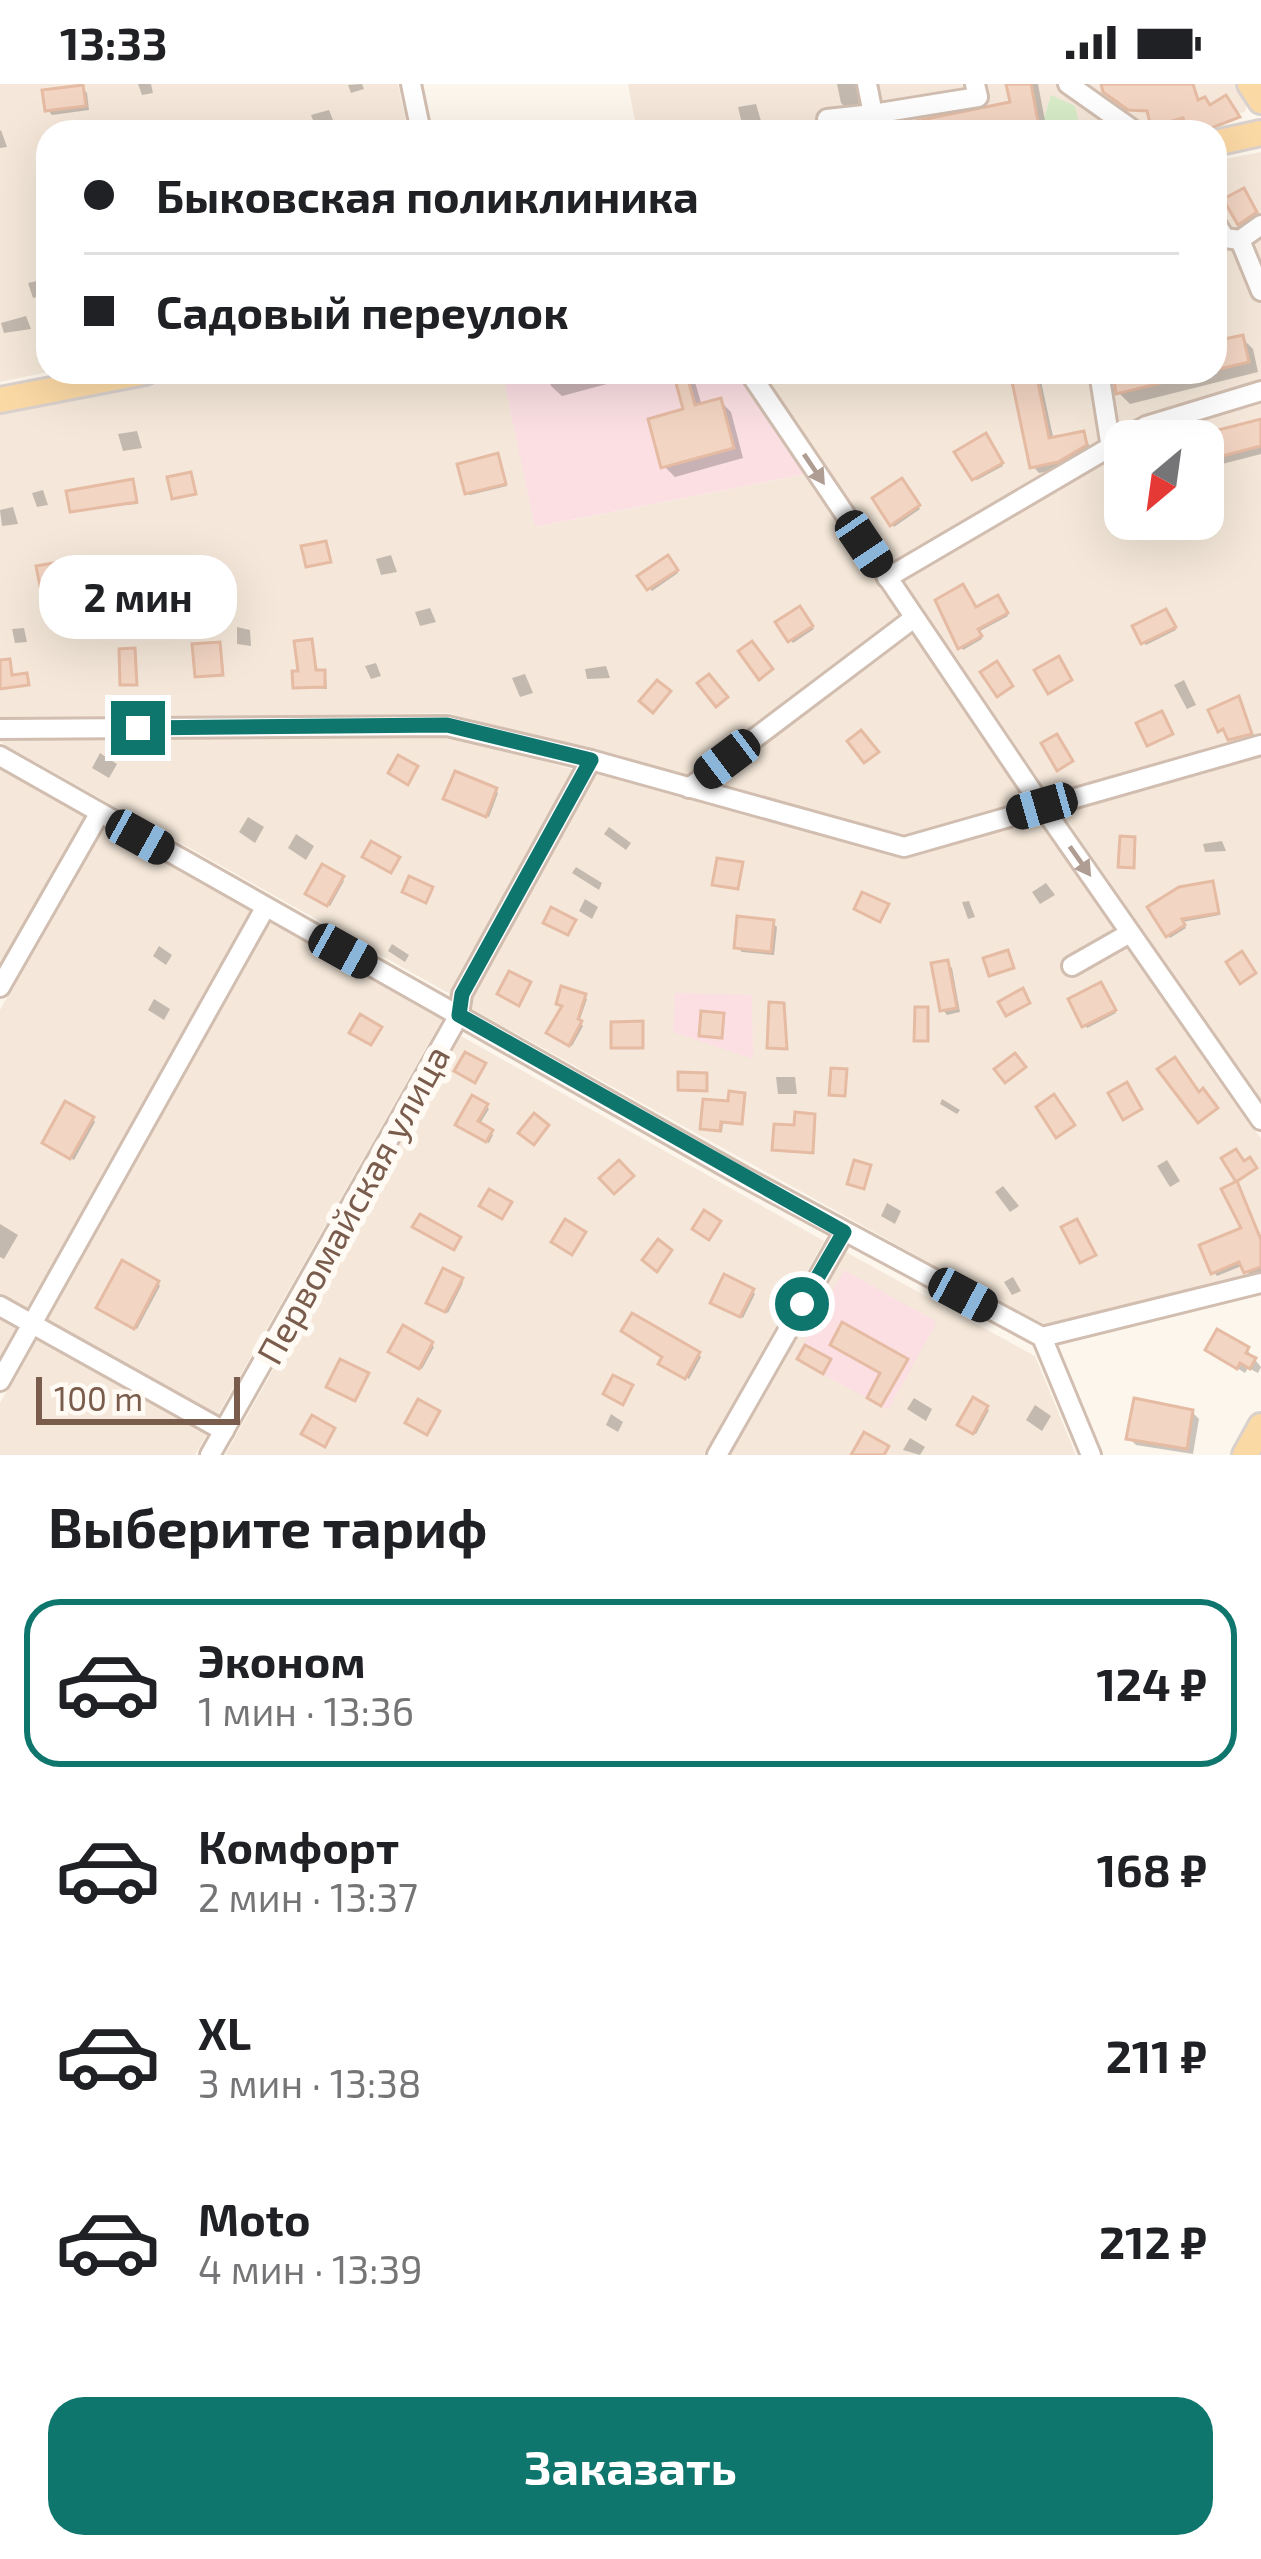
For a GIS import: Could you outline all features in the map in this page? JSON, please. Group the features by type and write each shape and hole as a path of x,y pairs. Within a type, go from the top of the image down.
{"main road":[{"path":"1250,84 1261,101"},
{"path":"1227,140 1261,133"},
{"path":"0,400 83,384"},
{"path":"1245,1455 1261,1426"}],"street":[{"path":"411,84 418,120"},
{"path":"867,84 873,114"},
{"path":"826,120 978,97 976,84"},
{"path":"1068,84 1119,120"},
{"path":"1227,238 1240,240 1261,225"},
{"path":"1240,240 1261,291"},
{"path":"757,384 1261,1120"},
{"path":"1101,384 1107,420"},
{"path":"1166,420 1261,391"},
{"path":"887,578 1104,452"},
{"path":"689,788 914,618"},
{"path":"0,729 447,725 904,847 1261,745"},
{"path":"0,756 844,1232 1042,1336 1091,1455"},
{"name":"Первомайская улица","path":"210,1455 459,1015 462,994 591,760"},
{"path":"0,987 99,814"},
{"path":"0,1381 265,908"},
{"path":"1072,966 1130,933"},
{"path":"716,1455 844,1232"},
{"path":"1042,1336 1261,1283"},
{"path":"0,1306 224,1431"}],"shaded area":[{"path":"0,84 398,84 406,120 36,120 36,374 0,382"},
{"path":"628,84 1238,84 1248,99 1245,112 1212,120 635,120"},
{"path":"1261,152 1261,1101 766,384 1227,384 1227,159"},
{"path":"146,384 505,384 536,527 806,474 902,617 690,776 448,713 0,721 0,414"},
{"path":"505,384 745,384 806,474 535,527"},
{"path":"912,633 1026,800 906,837 709,783"},
{"path":"446,734 575,770 450,994 0,742 0,737"},
{"path":"0,766 86,817 0,968"},
{"path":"595,772 902,857 1037,816 1261,1139 1261,1275 1047,1328 465,1005"},
{"path":"103,828 251,911 0,1364 0,1010"},
{"path":"269,920 443,1018 195,1455 0,1455 0,1403"},
{"path":"675,993 752,995 753,1059 673,1032"},
{"path":"461,1036 824,1241 704,1455 225,1455"},
{"path":"844,1251 1035,1356 1076,1455 730,1455"},
{"path":"844,1270 937,1322 888,1410 795,1359"}],"green space":[{"path":"1051,95 1075,106 1078,120 1044,120"}],"building":[{"path":"1006,84 1031,84 1038,120 921,120 1010,102"},
{"path":"1101,84 1193,84 1198,100 1205,97 1210,105 1226,95 1240,117 1227,122 1149,120 1147,111 1128,110 1103,92"},
{"path":"83,85 86,106 45,111 42,90"},
{"path":"1244,188 1257,212 1238,225 1227,197"},
{"path":"1243,335 1249,362 1227,367 1227,338"},
{"path":"676,384 689,384 695,405 721,398 734,448 661,468 648,419 683,409"},
{"path":"1012,384 1038,384 1049,438 1084,431 1087,445 1058,462 1030,468"},
{"path":"1115,384 1157,384 1116,394"},
{"path":"1261,419 1261,446 1224,456 1224,429"},
{"path":"986,433 1003,463 972,480 954,452"},
{"path":"498,453 506,484 465,494 457,464"},
{"path":"191,472 196,494 172,499 167,477"},
{"path":"902,478 920,505 890,526 872,498"},
{"path":"133,479 137,502 70,512 66,491"},
{"path":"326,541 331,562 306,567 301,546"},
{"path":"668,555 678,570 647,590 637,576"},
{"path":"59,562 63,582 40,586 36,566"},
{"path":"963,584 976,607 998,595 1008,613 978,629 982,636 958,649 935,600"},
{"path":"800,606 813,626 788,642 775,622"},
{"path":"1166,609 1176,627 1141,644 1132,626"},
{"path":"312,639 316,670 325,670 325,687 293,688 292,671 298,671 294,641"},
{"path":"752,641 773,669 759,680 738,651"},
{"path":"220,642 223,675 195,677 192,644"},
{"path":"135,648 137,685 120,685 119,649"},
{"path":"1059,656 1072,680 1048,694 1034,670"},
{"path":"10,659 12,675 27,673 29,685 0,689 0,660"},
{"path":"997,661 1013,686 997,697 980,672"},
{"path":"709,674 728,697 716,707 697,683"},
{"path":"657,680 671,691 653,713 639,701"},
{"path":"1239,696 1252,734 1228,740 1223,729 1218,732 1208,710"},
{"path":"1162,711 1173,734 1147,746 1136,723"},
{"path":"861,730 879,752 864,763 847,741"},
{"path":"1057,734 1073,761 1057,771 1041,743"},
{"path":"398,755 418,766 408,785 388,773"},
{"path":"455,771 497,788 486,817 443,799"},
{"path":"1120,836 1135,837 1134,868 1118,867"},
{"path":"371,841 400,857 391,873 362,857"},
{"path":"717,858 743,862 738,889 712,885"},
{"path":"322,864 344,876 327,906 305,894"},
{"path":"409,876 433,887 426,903 402,892"},
{"path":"1213,881 1219,913 1182,919 1185,925 1166,937 1147,907 1179,887"},
{"path":"862,892 889,904 880,922 854,909"},
{"path":"551,907 576,920 568,935 543,923"},
{"path":"737,916 774,920 771,952 734,948"},
{"path":"1008,950 1014,968 989,976 983,958"},
{"path":"1242,951 1256,973 1240,984 1226,962"},
{"path":"948,960 957,1008 940,1011 931,963"},
{"path":"509,971 531,982 519,1006 497,994"},
{"path":"1101,982 1116,1010 1082,1027 1068,999"},
{"path":"561,986 586,994 578,1019 582,1021 569,1046 546,1033 562,1006 556,1004"},
{"path":"1023,988 1030,1003 1006,1016 998,1002"},
{"path":"769,1002 784,1003 787,1049 767,1048"},
{"path":"915,1007 928,1007 928,1041 914,1041"},
{"path":"701,1011 724,1013 722,1038 699,1036"},
{"path":"360,1014 382,1027 371,1045 349,1033"},
{"path":"643,1021 643,1048 611,1048 611,1022"},
{"path":"465,1052 486,1063 475,1083 454,1071"},
{"path":"1015,1053 1026,1067 1005,1083 994,1069"},
{"path":"1175,1057 1199,1092 1203,1088 1218,1108 1198,1123 1157,1069"},
{"path":"831,1068 847,1069 845,1096 829,1095"},
{"path":"678,1072 707,1073 707,1091 678,1090"},
{"path":"1127,1082 1142,1109 1123,1120 1108,1093"},
{"path":"729,1091 745,1093 742,1124 721,1122 720,1131 700,1129 703,1099 728,1101"},
{"path":"1054,1094 1075,1125 1056,1138 1036,1107"},
{"path":"472,1095 488,1104 478,1121 493,1130 486,1142 455,1125"},
{"path":"65,1101 94,1117 70,1159 42,1143"},
{"path":"795,1112 815,1114 813,1153 772,1150 774,1124 794,1125"},
{"path":"534,1113 549,1125 534,1145 518,1133"},
{"path":"1236,1149 1257,1168 1236,1182 1221,1158"},
{"path":"619,1160 634,1176 614,1194 599,1178"},
{"path":"854,1160 871,1165 864,1189 847,1184"},
{"path":"1237,1181 1261,1240 1261,1267 1244,1273 1239,1262 1211,1274 1199,1245 1241,1228 1221,1189"},
{"path":"489,1189 512,1202 502,1219 479,1206"},
{"path":"704,1210 721,1221 709,1240 692,1229"},
{"path":"420,1214 461,1237 454,1250 412,1227"},
{"path":"565,1219 586,1232 572,1255 551,1242"},
{"path":"1077,1219 1096,1255 1080,1263 1061,1227"},
{"path":"658,1239 672,1250 657,1272 642,1260"},
{"path":"122,1260 159,1281 134,1329 96,1308"},
{"path":"443,1268 463,1278 445,1312 426,1303"},
{"path":"724,1274 754,1289 740,1317 710,1303"},
{"path":"632,1313 700,1352 685,1379 658,1364 662,1357 621,1331"},
{"path":"842,1322 908,1359 881,1406 867,1398 880,1373 830,1345"},
{"path":"403,1325 433,1342 419,1369 388,1352"},
{"path":"1217,1329 1249,1347 1246,1353 1256,1358 1250,1369 1240,1363 1237,1369 1205,1350"},
{"path":"805,1345 831,1359 823,1374 797,1359"},
{"path":"340,1359 369,1373 355,1401 326,1387"},
{"path":"613,1375 633,1385 623,1405 603,1394"},
{"path":"973,1397 988,1406 973,1434 957,1425"},
{"path":"1134,1398 1193,1410 1187,1449 1126,1439"},
{"path":"418,1399 440,1411 427,1435 405,1423"},
{"path":"312,1415 335,1428 325,1447 301,1434"},
{"path":"864,1432 889,1446 884,1455 851,1455"}],"route":[{"path":"138,728 447,725 591,760 462,994 459,1015 844,1232 802,1304"}]}
